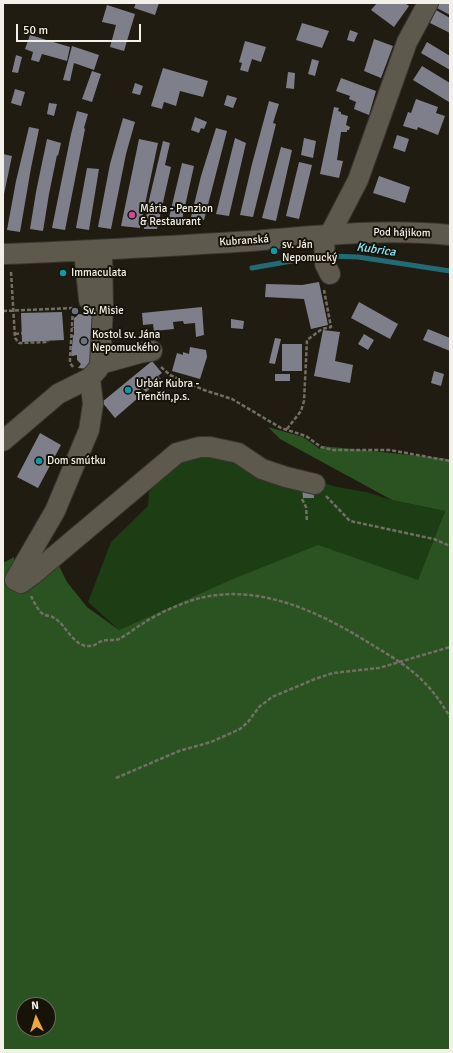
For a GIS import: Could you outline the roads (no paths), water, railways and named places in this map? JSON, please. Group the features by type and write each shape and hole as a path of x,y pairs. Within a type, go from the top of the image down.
{"street":[{"path":"326,256 358,180 407,42 428,3"},
{"name":"Pod hájikom","path":"326,256 398,232 450,235"},
{"path":"93,250 103,308 89,430 55,511 15,580 21,583 32,575 177,453 188,449 200,446 238,453 262,468 286,477 315,484"},
{"name":"Kubranská","path":"7,261 93,250 326,256"},
{"path":"3,441 58,394 95,371 140,353 152,352"}],"waterway":[{"name":"Kubrica","path":"252,268 320,256"},
{"name":"Kubrica","path":"328,256 358,257 450,271"}],"place":[{"name":"Mária - Penzion & Restaurant","path":"132,215"},
{"name":"sv. Ján Nepomucký","path":"274,251"},
{"name":"Immaculata","path":"63,273"},
{"name":"Sv. Misie","path":"75,311"},
{"name":"Kostol sv. Jána Nepomuckého","path":"84,341"},
{"name":"Urbár Kubra - Trenčín,p.s.","path":"128,390"},
{"name":"Dom smútku","path":"39,461"}]}
